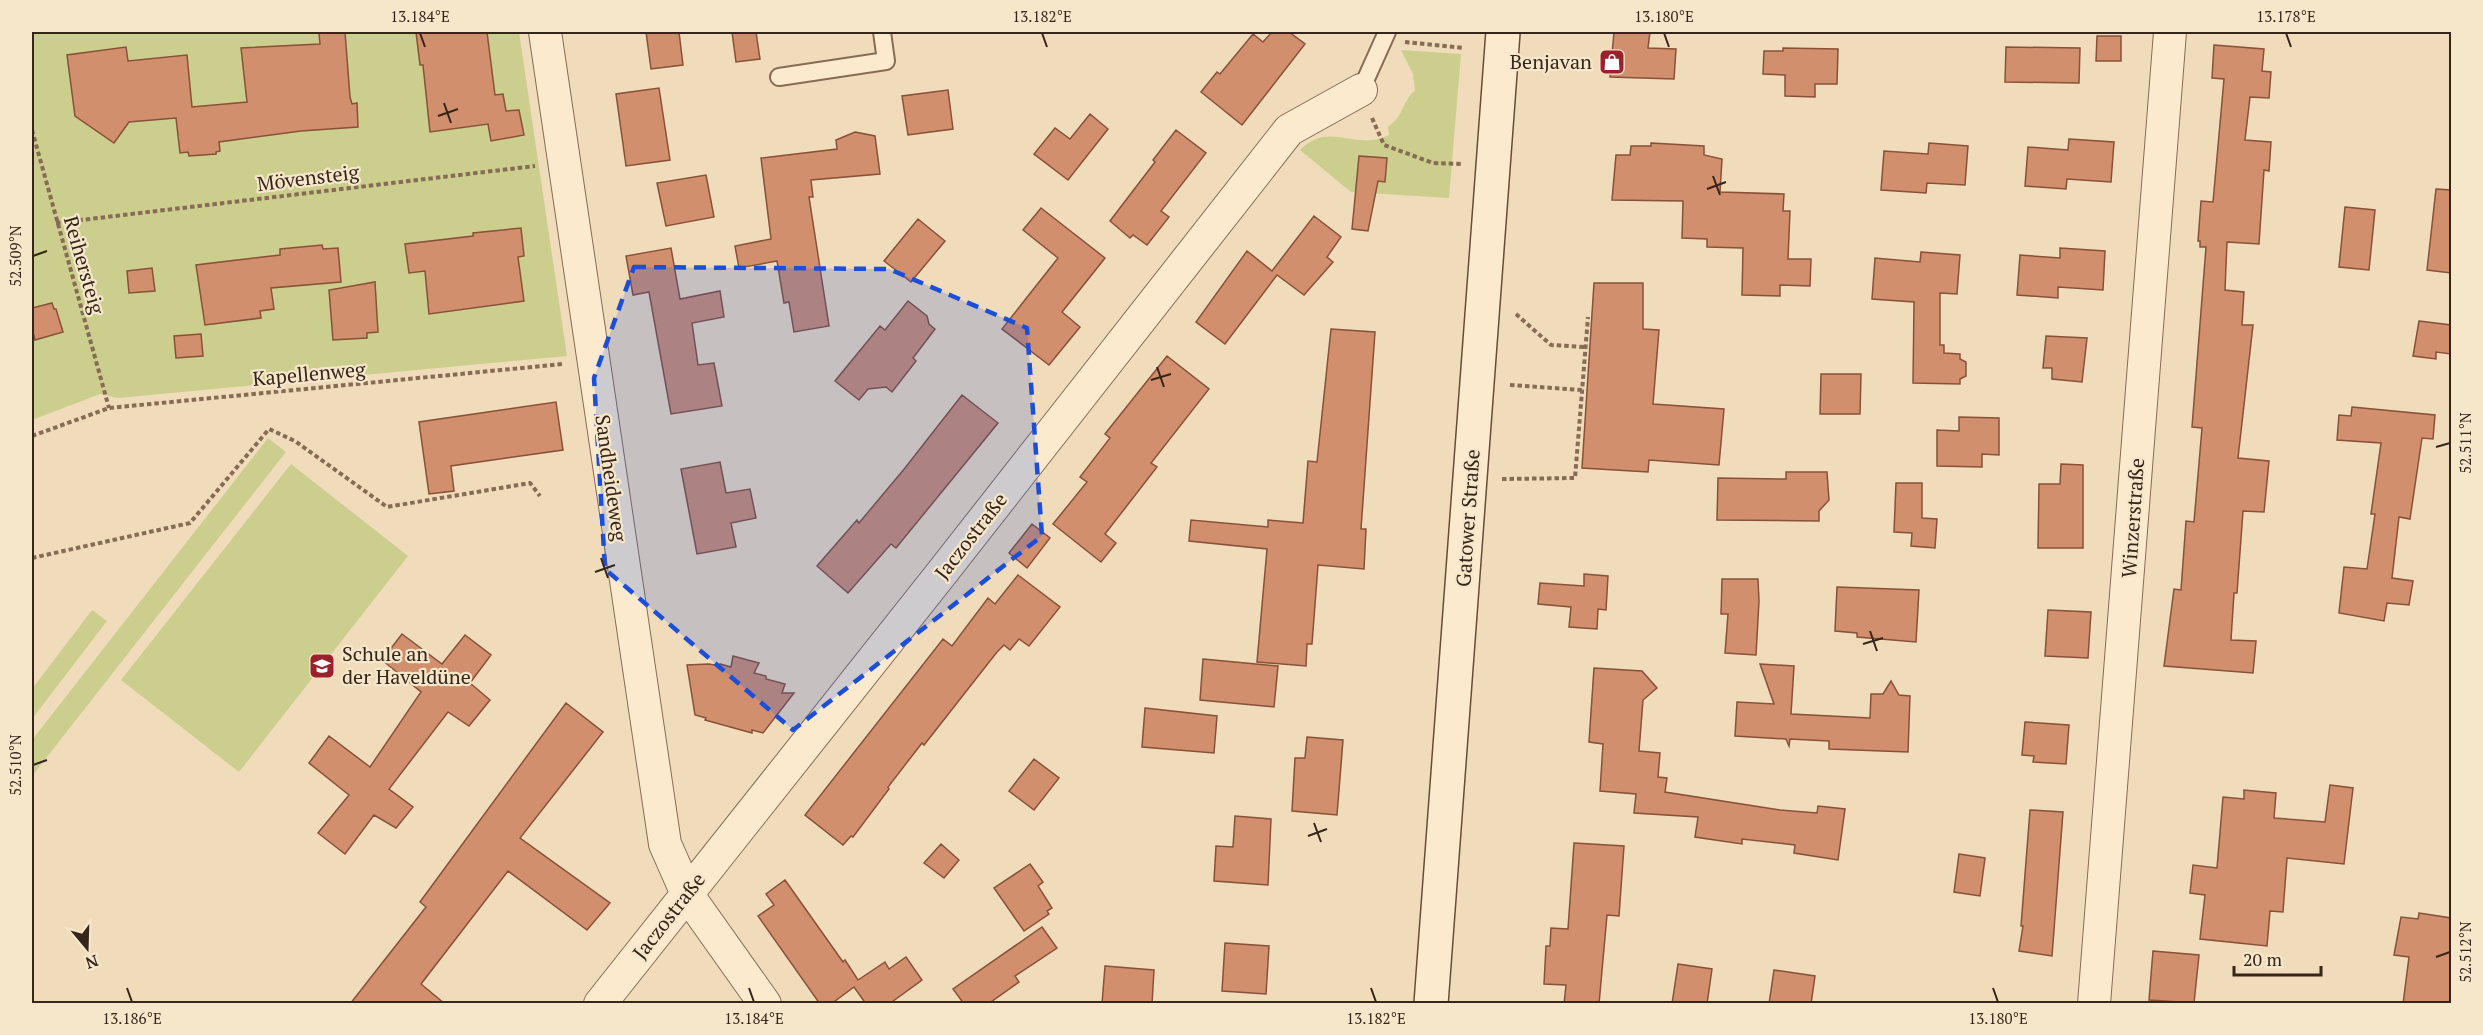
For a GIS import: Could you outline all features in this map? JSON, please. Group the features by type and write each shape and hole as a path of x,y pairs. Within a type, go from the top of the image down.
{"main road":[{"name":"Gatower Straße","path":"1431,1004 1503,32"}],"street":[{"name":"Sandheideweg","path":"545,32 665,844 687,894 765,1004"},
{"name":"Winzerstraße","path":"2094,1004 2170,32"},
{"name":"Jaczostraße","path":"600,1004 955,557 1289,130 1361,90"}],"lane":[{"path":"779,77 886,61 882,32"},
{"path":"1361,90 1385,36"}],"path":[{"path":"1385,36 1464,48"},
{"name":"Reihersteig","path":"32,130 56,223 110,408"},
{"path":"1384,146 1433,163 1463,164"},
{"name":"Mövensteig","path":"56,223 564,162"},
{"path":"1516,314 1551,345 1585,347"},
{"path":"1502,479 1575,478 1588,317"},
{"name":"Kapellenweg","path":"32,436 110,408 594,360"},
{"path":"1510,385 1582,390"},
{"path":"32,558 190,523 269,429 295,441 387,507 530,483 540,496"}],"highlighted area":[{"path":"634,267 889,269 1027,328 1042,536 793,730 605,569 594,378"}],"green space":[{"path":"32,32 519,32 567,356 118,398 100,394 32,420"},
{"path":"1401,50 1461,54 1449,198 1351,192 1300,150 1311,141 1322,137 1365,140 1389,135 1388,127 1397,118 1408,98 1415,91 1413,74"},
{"path":"268,438 286,452 32,776 32,740"},
{"path":"291,464 408,556 239,772 121,680"},
{"path":"92,610 107,621 32,719 32,689"}],"building":[{"path":"345,32 350,97 352,104 357,103 358,127 301,131 219,142 220,151 216,154 189,156 188,152 180,153 176,118 129,122 114,143 75,116 67,55 126,47 128,61 187,55 192,107 247,102 241,48 320,44 319,33"},
{"path":"416,32 487,32 495,95 503,94 506,111 519,110 524,135 491,141 488,124 430,132 423,65 420,65"},
{"path":"646,32 679,32 683,65 651,69"},
{"path":"732,32 756,32 760,59 736,62"},
{"path":"1272,32 1289,32 1305,44 1242,125 1201,92 1217,72 1220,74 1253,34 1263,42"},
{"path":"1614,32 1650,32 1648,48 1676,49 1674,79 1610,77"},
{"path":"2097,36 2121,36 2121,61 2096,61"},
{"path":"2214,45 2264,49 2262,71 2271,72 2269,98 2250,97 2245,140 2271,142 2269,171 2264,170 2259,244 2227,242 2225,290 2244,292 2242,325 2253,325 2238,458 2269,461 2264,512 2243,511 2237,593 2234,593 2231,640 2256,641 2253,673 2164,666 2174,589 2181,590 2186,521 2194,522 2202,428 2192,427 2206,247 2200,247 2200,241 2198,241 2201,201 2213,202 2224,79 2212,78"},
{"path":"2006,47 2080,48 2079,83 2005,82"},
{"path":"1783,48 1838,49 1837,84 1815,84 1815,97 1785,96 1785,75 1763,74 1764,51 1783,51"},
{"path":"659,88 670,160 626,166 616,94"},
{"path":"948,90 953,129 908,135 902,96"},
{"path":"1090,114 1108,129 1068,180 1034,154 1055,128 1070,139"},
{"path":"1176,130 1206,153 1161,211 1169,217 1147,245 1133,235 1130,238 1110,221"},
{"path":"855,132 875,136 880,174 811,180 813,197 809,197 829,326 794,332 789,302 784,303 777,261 739,268 735,246 771,239 761,158 837,149 836,140"},
{"path":"2069,139 2114,142 2111,182 2067,179 2066,189 2025,186 2028,147 2068,150"},
{"path":"1651,143 1704,146 1704,155 1722,159 1720,192 1784,194 1783,211 1790,211 1788,259 1811,259 1810,286 1780,285 1780,296 1742,295 1743,248 1707,247 1707,239 1682,238 1683,201 1612,200 1616,155 1630,155 1631,146 1651,146"},
{"path":"1929,143 1968,146 1965,185 1927,183 1926,193 1881,190 1884,151 1928,154"},
{"path":"1359,156 1387,158 1385,182 1378,181 1368,231 1352,229"},
{"path":"706,175 714,217 666,226 657,183"},
{"path":"2436,189 2451,190 2451,273 2427,270"},
{"path":"2345,207 2375,210 2369,270 2339,267"},
{"path":"1041,208 1105,258 1062,312 1080,327 1049,365 1002,329 1058,258 1023,230"},
{"path":"1314,216 1341,237 1327,257 1333,262 1304,295 1277,275 1225,344 1196,322 1247,251 1272,271"},
{"path":"918,219 945,241 911,282 884,261"},
{"path":"521,228 524,256 518,257 524,301 429,314 425,271 409,273 405,244"},
{"path":"322,245 323,249 338,248 341,282 271,288 274,309 260,311 261,318 205,325 196,265 280,255 280,249"},
{"path":"671,248 680,299 720,291 724,317 692,323 698,365 714,363 722,406 671,414 649,292 633,295 626,256"},
{"path":"2060,248 2105,251 2103,290 2058,287 2058,298 2017,295 2020,255 2060,258"},
{"path":"1921,252 1960,255 1957,294 1940,293 1940,345 1944,345 1944,353 1960,354 1960,359 1966,362 1966,376 1960,379 1960,384 1913,383 1914,302 1872,299 1875,258 1920,262"},
{"path":"152,268 155,291 129,293 127,271"},
{"path":"375,282 378,332 367,333 367,338 333,340 329,290"},
{"path":"1594,283 1643,283 1643,329 1659,330 1653,404 1724,409 1719,465 1649,460 1648,472 1582,468"},
{"path":"908,301 927,316 929,324 935,329 913,358 916,361 892,392 886,387 868,389 859,400 835,381 880,326 885,330"},
{"path":"52,303 63,332 35,340 32,328 32,308"},
{"path":"2419,321 2451,325 2451,354 2436,352 2436,359 2413,356"},
{"path":"1331,329 1375,332 1361,529 1366,529 1364,569 1318,565 1312,644 1307,644 1306,666 1257,662 1267,549 1189,541 1191,520 1268,527 1268,520 1303,523 1308,461 1317,462"},
{"path":"201,334 203,356 176,358 174,336"},
{"path":"2046,336 2087,338 2082,382 2052,379 2052,368 2043,368"},
{"path":"1167,356 1209,389 1151,463 1157,467 1105,534 1116,543 1101,562 1053,524 1087,482 1080,477 1110,438 1105,434"},
{"path":"1821,374 1861,374 1860,414 1820,414"},
{"path":"962,395 998,423 896,548 891,544 848,593 817,566 857,520 859,523"},
{"path":"556,402 563,450 451,466 454,491 429,494 419,422"},
{"path":"2352,407 2435,415 2433,439 2422,438 2410,519 2399,517 2392,578 2413,581 2409,605 2387,603 2384,621 2339,613 2344,567 2367,569 2375,514 2371,514 2381,443 2337,440 2339,415 2351,416"},
{"path":"1959,417 1999,418 1999,455 1982,454 1982,467 1937,466 1937,430 1959,431"},
{"path":"720,462 726,493 750,489 756,518 731,523 736,547 697,554 681,469"},
{"path":"2061,464 2083,465 2083,548 2038,548 2039,484 2060,484"},
{"path":"1786,472 1827,472 1829,500 1819,511 1819,521 1717,520 1718,478 1786,479"},
{"path":"1896,483 1922,483 1922,518 1937,519 1935,548 1911,546 1912,533 1894,532"},
{"path":"1032,524 1050,538 1027,568 1009,553"},
{"path":"1584,574 1608,576 1606,610 1598,609 1597,629 1569,627 1571,607 1538,604 1540,583 1584,586"},
{"path":"1018,575 1060,607 1029,646 1019,639 1010,650 1004,645 997,652 924,745 922,743 853,837 851,836 843,845 805,815 943,639 952,646 988,598 995,604"},
{"path":"1722,579 1758,579 1756,655 1725,653 1728,614 1721,614"},
{"path":"1837,587 1919,590 1916,642 1857,637 1857,633 1835,631"},
{"path":"2048,610 2091,612 2088,658 2045,656"},
{"path":"402,634 442,664 465,635 491,655 470,683 490,700 469,726 448,712 389,789 413,807 396,828 374,815 345,854 318,833 349,795 309,763 329,736 370,767 421,692 382,660"},
{"path":"733,656 759,663 754,673 785,684 782,693 794,693 763,733 752,730 752,733 695,715 687,665 719,666 720,664 731,667"},
{"path":"1203,659 1278,666 1274,707 1200,700"},
{"path":"1760,664 1794,666 1791,714 1870,718 1871,694 1883,694 1891,681 1899,695 1910,696 1908,752 1829,749 1829,741 1790,739 1789,746 1786,739 1735,736 1737,702 1774,704"},
{"path":"1594,668 1642,671 1657,688 1643,700 1639,751 1660,753 1658,777 1667,778 1665,792 1780,810 1817,813 1818,806 1845,809 1838,860 1794,853 1795,845 1742,839 1742,844 1695,837 1698,817 1634,813 1636,794 1600,791 1603,744 1589,742"},
{"path":"566,703 603,732 520,838 610,903 587,930 508,871 421,984 445,1004 350,1004 426,907 420,902"},
{"path":"1145,708 1217,716 1214,753 1142,747"},
{"path":"2025,722 2069,725 2066,764 2033,762 2034,756 2022,755"},
{"path":"1307,737 1343,740 1337,815 1292,811 1295,758 1305,758"},
{"path":"1034,759 1059,778 1034,810 1009,791"},
{"path":"2330,785 2353,788 2344,864 2287,858 2283,912 2270,911 2267,946 2200,939 2205,895 2190,893 2193,865 2217,868 2223,797 2244,799 2244,790 2276,793 2274,818 2325,822"},
{"path":"2030,810 2063,812 2052,956 2019,951 2023,926 2021,926"},
{"path":"1235,816 1271,819 1268,885 1214,881 1216,846 1233,847"},
{"path":"1574,843 1624,846 1619,916 1607,915 1599,1004 1564,1004 1566,985 1544,984 1546,946 1550,946 1551,928 1568,929"},
{"path":"941,844 959,860 944,878 924,863"},
{"path":"1959,854 1985,858 1980,896 1954,892"},
{"path":"1030,864 1043,882 1038,886 1052,908 1047,911 1049,914 1024,931 994,888"},
{"path":"785,880 858,980 885,962 889,969 906,957 922,980 889,1004 866,1004 854,987 831,1004 820,1004 758,916 774,905 766,894"},
{"path":"2419,913 2451,918 2451,1004 2403,1004 2409,957 2394,955 2401,917 2418,919"},
{"path":"1042,927 1057,948 1015,976 1019,982 988,1004 964,1004 953,989"},
{"path":"1225,943 1269,946 1266,994 1222,991"},
{"path":"2153,951 2199,955 2194,1003 2149,1000"},
{"path":"1678,964 1712,969 1707,1004 1672,1004"},
{"path":"1105,966 1154,970 1152,1004 1102,1004"},
{"path":"1774,970 1815,976 1811,1004 1769,1004"}],"place":[{"name":"Benjavan","path":"1612,62"},
{"name":"Schule an der Haveldüne","path":"322,666"}]}
